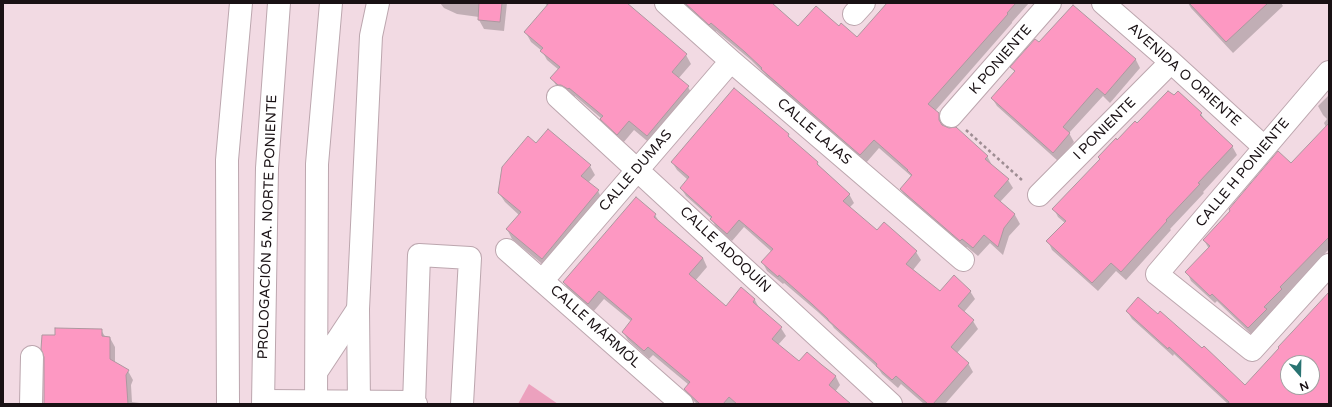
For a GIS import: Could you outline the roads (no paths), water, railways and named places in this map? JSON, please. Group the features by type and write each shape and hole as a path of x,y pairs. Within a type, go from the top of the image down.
{"street":[{"path":"228,404 227,160 241,3"},
{"name":"PROLOGACIÓN 5A. NORTE PONIENTE","path":"264,403 267,168 279,3"},
{"path":"316,403 317,164 331,3"},
{"path":"359,403 358,309 371,36 378,3"},
{"name":"CALLE LAJAS","path":"666,3 731,61 963,260"},
{"name":"K PONIENTE","path":"951,116 1050,3"},
{"name":"AVENIDA O ORIENTE","path":"1102,3 1264,147"},
{"name":"CALLE DUMAS","path":"542,281 731,61"},
{"name":"I PONIENTE","path":"1039,195 1170,62"},
{"name":"CALLE H PONIENTE","path":"1329,72 1158,274 1252,350 1329,265"},
{"name":"CALLE ADOQUÍN","path":"558,97 638,169 891,404"},
{"name":"CALLE MÁRMÓL","path":"508,250 682,404"},
{"path":"264,403 415,403 419,255 470,258 462,404"},
{"path":"316,371 358,309"},
{"path":"31,404 32,357"}]}
